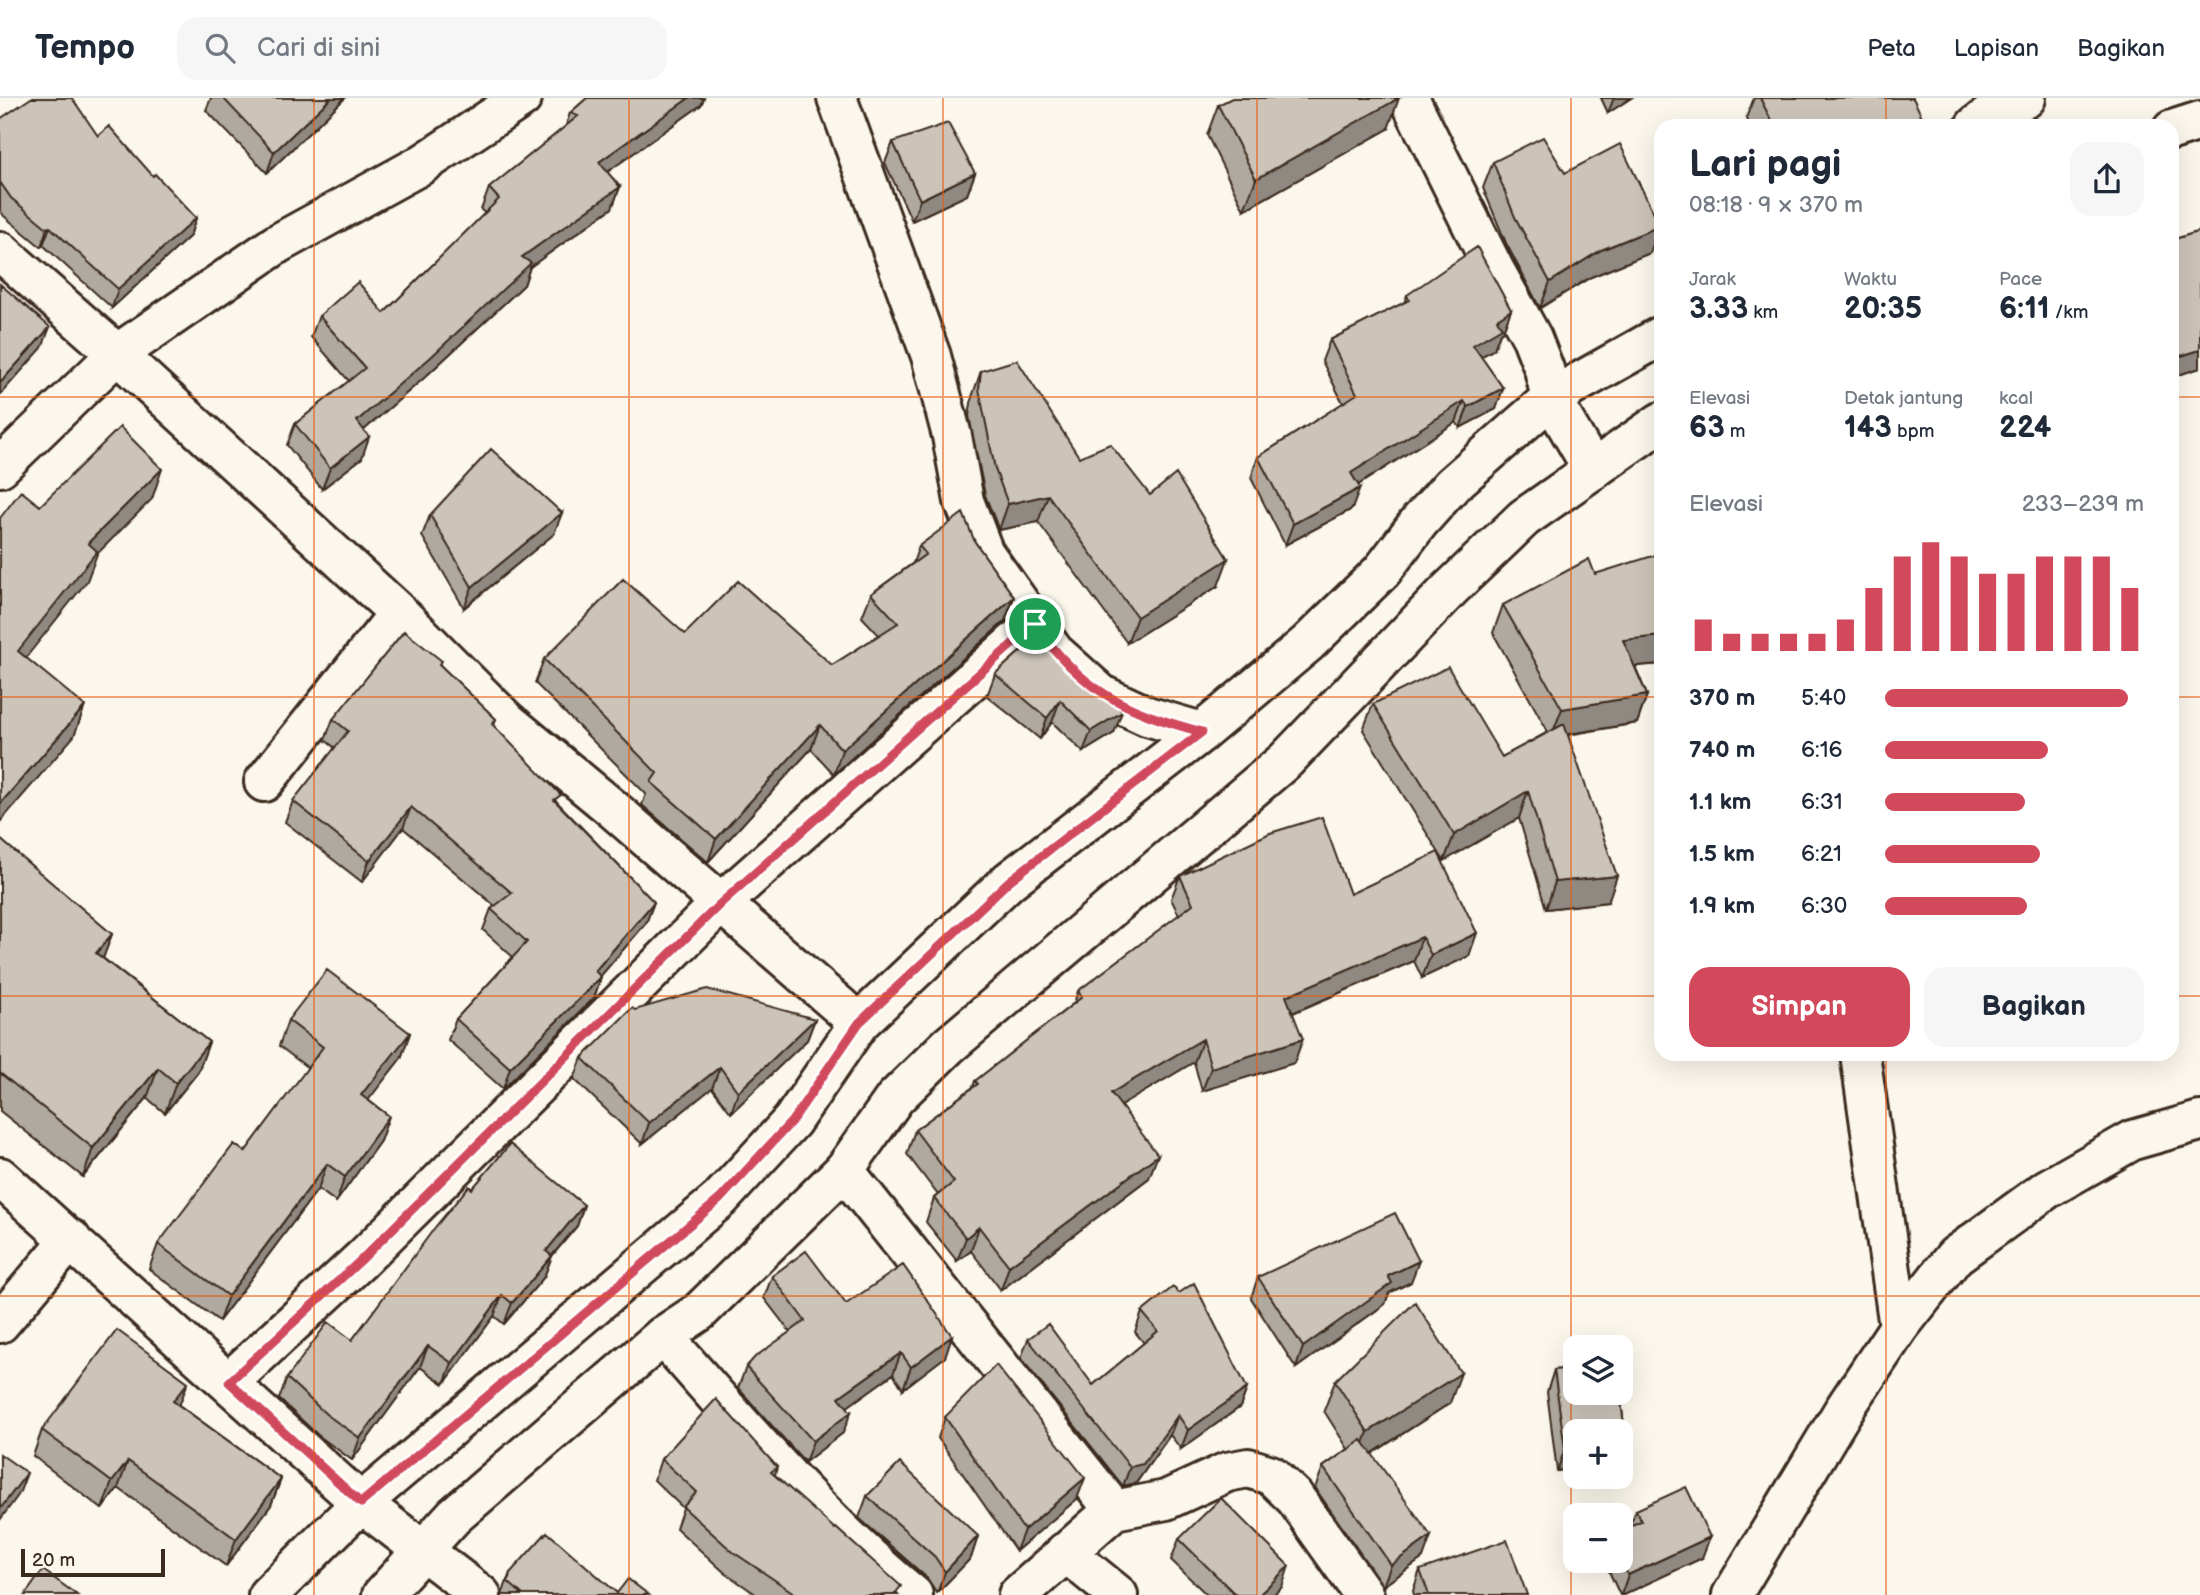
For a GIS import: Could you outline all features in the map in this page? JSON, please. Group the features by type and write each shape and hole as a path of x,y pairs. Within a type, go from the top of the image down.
{"street":[{"path":"0,467 117,354 277,244 421,165 522,98"},
{"path":"837,98 931,356 952,436 964,501 984,553 1054,652 1102,695 1147,716 1202,732"},
{"path":"1409,98 1494,269 1532,338 1554,403 1584,456"},
{"path":"1984,119 2026,98"},
{"path":"2179,128 2200,121"},
{"path":"0,251 117,354 399,612 507,721 859,1023"},
{"path":"268,1595 720,1199 792,1121 859,1023 1009,881 1202,732 1308,643 1382,571 1419,522 1452,485 1554,403 1654,340"},
{"path":"382,1595 417,1546 663,1336 699,1312 844,1170 895,1098 948,1045 1286,760 1459,580 1524,519 1584,456 1654,425"},
{"path":"264,782 399,612"},
{"path":"229,1382 361,1260 721,903 1035,624"},
{"path":"1861,1061 1899,1327"},
{"path":"1732,1595 1843,1411 1899,1327 1955,1256 2047,1189 2133,1140 2200,1121"},
{"path":"844,1170 1114,1510"},
{"path":"0,1177 369,1508 481,1595"},
{"path":"0,1322 71,1239"},
{"path":"663,1336 801,1492 913,1595"},
{"path":"1018,1595 1114,1510 1166,1500 1227,1472 1248,1468 1270,1475 1295,1498 1364,1595"},
{"path":"1065,1552 1118,1595"}],"building":[{"path":"31,98 72,98 98,136 109,126 153,176 155,174 196,218 118,289 50,227 47,228 11,198 0,182 0,119"},
{"path":"223,98 331,98 274,152"},
{"path":"587,98 689,98 599,162 620,187 522,257 531,263 431,357 357,421 369,437 330,468 295,424 365,368 319,316 358,282 384,313 499,199 489,188 578,116 570,113"},
{"path":"1232,98 1399,98 1256,179 1218,105"},
{"path":"1760,98 1913,98 1923,119 1770,119"},
{"path":"948,123 975,173 920,200 893,142"},
{"path":"1543,137 1565,173 1620,144 1654,214 1654,228 1601,250 1550,282 1515,217 1493,162"},
{"path":"2200,231 2200,350 2179,356 2179,238"},
{"path":"1477,247 1511,310 1497,319 1502,328 1473,345 1503,388 1468,407 1464,401 1351,473 1360,488 1293,524 1258,457 1357,394 1330,340 1409,300 1407,295"},
{"path":"0,284 50,327 0,383"},
{"path":"1017,360 1079,457 1110,444 1150,495 1176,474 1228,559 1137,617 1048,495 1008,504 995,469 979,389 981,371"},
{"path":"120,427 162,469 88,543 97,551 18,651 85,706 0,804 0,518 21,491 40,506"},
{"path":"491,449 562,513 472,587 430,515"},
{"path":"963,513 975,542 1014,597 842,750 820,725 716,839 651,782 657,773 544,659 623,579 685,634 738,581 832,665 898,623 871,594 926,554 919,546"},
{"path":"1654,556 1654,637 1623,640 1647,695 1562,709 1503,605 1589,559 1595,574"},
{"path":"404,631 442,661 439,664 496,719 492,724 561,795 554,800 654,902 595,971 601,977 510,1068 456,1019 527,942 491,909 512,893 411,807 369,861 293,801 348,731 333,719"},
{"path":"1038,636 1095,690 1112,699 1122,712 1091,731 1060,700 1047,718 995,674"},
{"path":"1448,667 1502,757 1564,724 1617,876 1555,882 1528,791 1454,835 1373,704"},
{"path":"1322,817 1350,894 1438,852 1477,933 1431,955 1422,937 1286,996 1303,1039 1211,1068 1203,1039 1111,1093 1158,1155 1009,1266 979,1227 966,1238 934,1198 954,1182 915,1130 978,1084 975,1081 1082,997 1078,991 1193,904 1180,876 1270,833"},
{"path":"0,839 112,934 96,953 209,1042 176,1083 158,1068 93,1148 0,1073"},
{"path":"327,970 410,1033 361,1095 389,1116 345,1177 327,1164 228,1296 158,1244 234,1144 245,1152 323,1047 288,1020"},
{"path":"707,989 815,1019 738,1092 720,1067 649,1123 582,1058 632,1008 635,1010"},
{"path":"510,1144 584,1205 546,1251 552,1256 512,1303 502,1295 452,1363 428,1346 360,1438 327,1415 287,1378 328,1322 352,1340 436,1226 469,1186 472,1189"},
{"path":"1395,1213 1419,1261 1388,1276 1392,1283 1303,1347 1258,1277"},
{"path":"806,1251 846,1304 903,1265 952,1336 911,1367 901,1353 839,1397 851,1412 813,1441 746,1367 755,1357 805,1321 772,1276"},
{"path":"1194,1283 1247,1388 1188,1430 1178,1415 1143,1464 1130,1467 1028,1339 1048,1324 1093,1385 1158,1331 1142,1312 1173,1287 1179,1293"},
{"path":"1415,1302 1461,1373 1368,1432 1335,1381"},
{"path":"117,1330 188,1382 173,1401 281,1479 236,1539 128,1461 112,1482 42,1430"},
{"path":"996,1365 1085,1478 1024,1530 945,1417"},
{"path":"1563,1369 1563,1405 1621,1405 1623,1419 1563,1419 1563,1435 1554,1370"},
{"path":"716,1399 777,1467 771,1472 901,1586 894,1595 797,1595 733,1552 683,1507 697,1492 661,1459"},
{"path":"1362,1440 1431,1536 1391,1565 1323,1467"},
{"path":"0,1454 27,1473 0,1509"},
{"path":"900,1463 978,1536 945,1572 935,1557 867,1496"},
{"path":"1686,1487 1710,1537 1633,1573 1633,1524 1641,1521 1636,1510"},
{"path":"1221,1498 1289,1566 1259,1595 1236,1595 1179,1539"},
{"path":"547,1532 617,1593 628,1579 649,1595 523,1595 508,1582 510,1573"},
{"path":"1507,1540 1527,1595 1429,1595 1420,1570"},
{"path":"43,1570 77,1595 25,1595"}],"route":[{"path":"1035,624 1054,652 1102,695 1147,716 1202,732 1009,881 859,1023 792,1121 720,1199 361,1503 229,1382 361,1260 721,903 1035,624"}]}
